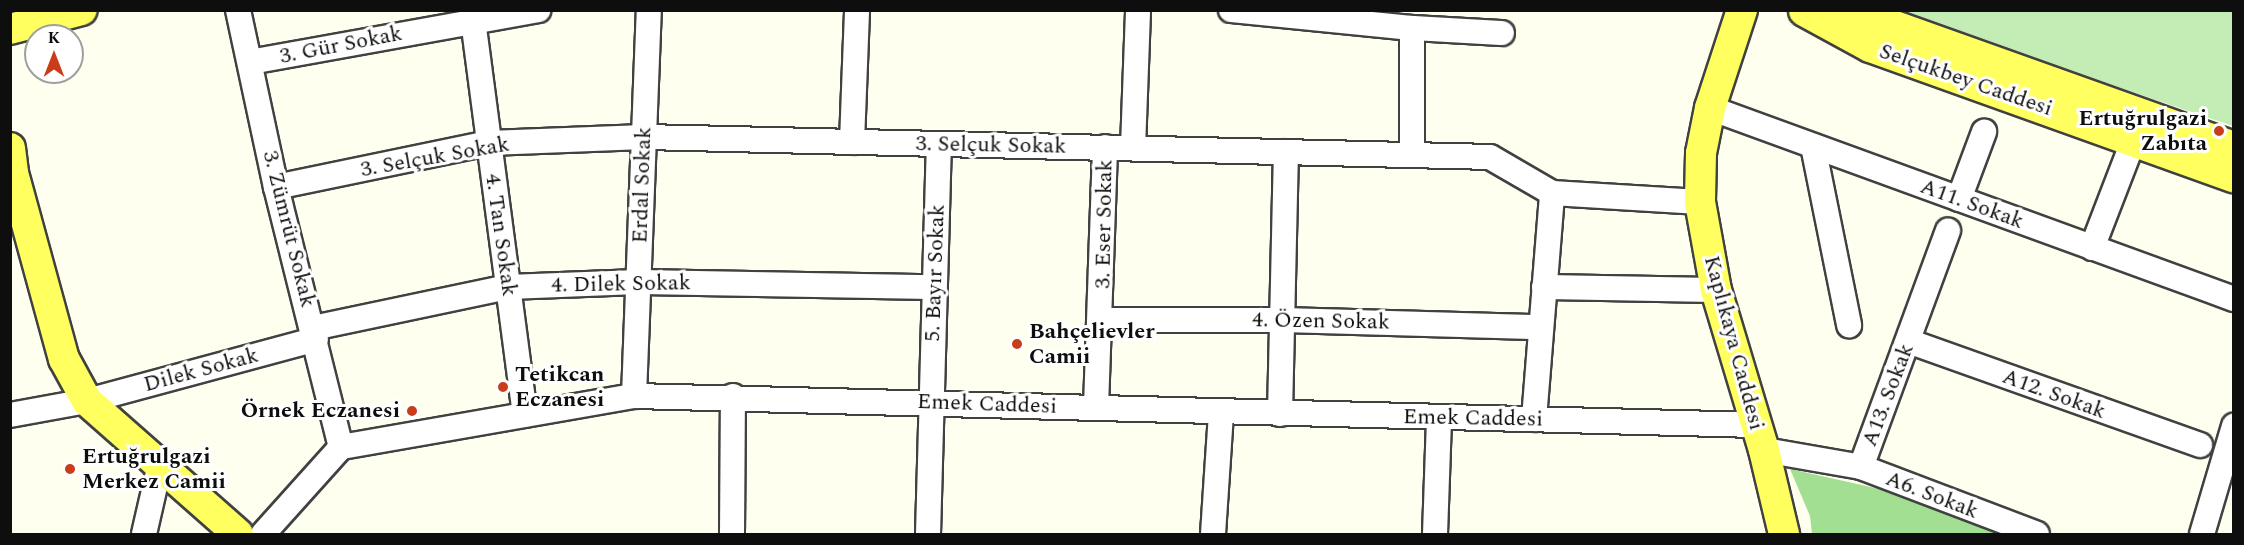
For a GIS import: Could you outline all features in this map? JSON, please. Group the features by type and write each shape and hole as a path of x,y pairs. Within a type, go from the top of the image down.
{"main road":[{"path":"10,28 82,10"},
{"name":"Kaplıkaya Caddesi","path":"1742,10 1710,108 1701,153 1701,202 1716,290 1759,437 1784,534"},
{"name":"Selçukbey Caddesi","path":"1803,11 1870,47 2134,139 2234,177"},
{"name":"Selçukbey Caddesi","path":"1803,11 1889,24 2234,147"},
{"path":"11,163 64,359 87,401 160,464 213,523 238,534"}],"street":[{"name":"3. Zümrüt Sokak","path":"238,10 276,187 341,447"},
{"name":"3. Gür Sokak","path":"250,62 538,10"},
{"name":"Erdal Sokak","path":"634,396 649,10"},
{"path":"852,142 857,10"},
{"path":"1133,148 1138,10"},
{"path":"1231,10 1412,28 1502,33"},
{"name":"4. Tan Sokak","path":"473,20 525,415"},
{"path":"1412,28 1412,155"},
{"name":"A11. Sokak","path":"1710,108 2234,299"},
{"path":"1959,199 1984,132"},
{"name":"3. Selçuk Sokak","path":"276,187 489,143 644,137 1490,157 1552,193 1701,202"},
{"path":"2092,248 2134,139"},
{"name":"5. Bayır Sokak","path":"928,534 939,144"},
{"path":"1813,146 1849,326"},
{"name":"3. Eser Sokak","path":"1096,407 1102,320 1105,147"},
{"path":"1280,414 1286,152"},
{"path":"1534,419 1552,193"},
{"name":"A13. Sokak","path":"1759,437 1861,467 1948,230"},
{"name":"4. Dilek Sokak","path":"314,333 508,287 638,282 934,287"},
{"path":"1544,286 1716,290"},
{"name":"4. Özen Sokak","path":"1102,320 1282,320 1541,327"},
{"name":"Dilek Sokak","path":"10,415 87,401 314,333"},
{"name":"A12. Sokak","path":"1908,341 2200,445"},
{"name":"Emek Caddesi","path":"341,447 634,396 733,396 1221,413 1534,419 1759,437"},
{"path":"732,534 733,396"},
{"path":"1213,534 1221,413"},
{"path":"1435,534 1439,417"},
{"path":"2202,534 2234,426"},
{"path":"263,534 341,447"},
{"path":"144,534 160,464"},
{"name":"A6. Sokak","path":"1861,467 2037,534"}],"green space":[{"path":"1892,11 2233,11 2233,126"},
{"path":"1790,469 1911,496 2020,534 1812,534 1810,516"}],"place":[{"name":"Ertuğrulgazi Zabıta","path":"2219,131"},
{"name":"Bahçelievler Camii","path":"1017,344"},
{"name":"Tetikcan Eczanesi","path":"503,387"},
{"name":"Örnek Eczanesi","path":"412,411"},
{"name":"Ertuğrulgazi Merkez Camii","path":"70,469"}]}
